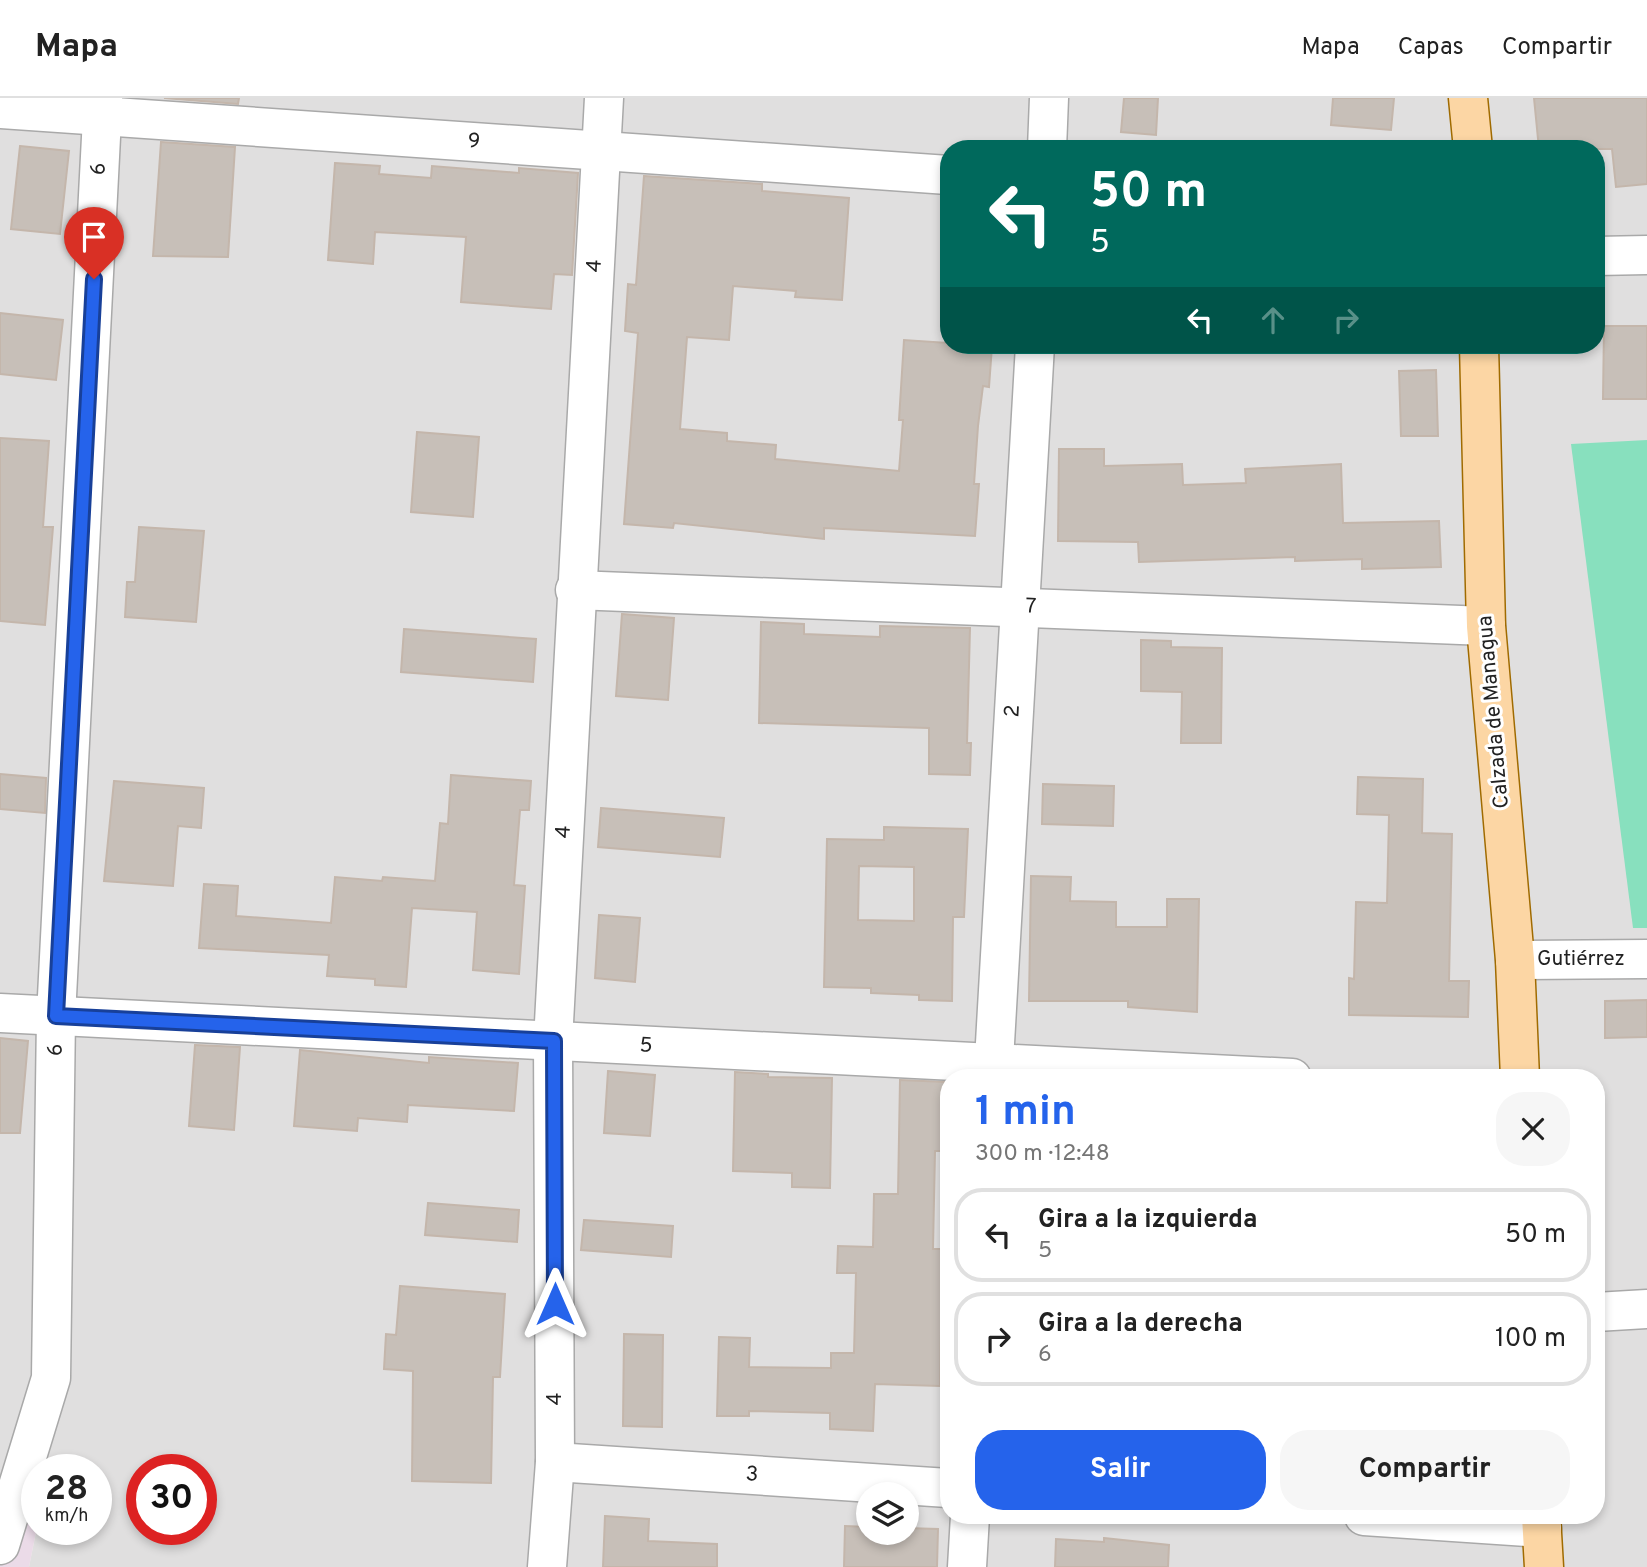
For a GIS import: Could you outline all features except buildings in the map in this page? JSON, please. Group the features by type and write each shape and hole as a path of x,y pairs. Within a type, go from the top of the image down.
{"main road":[{"path":"1468,98 1472,140"},
{"name":"Calzada de Managua","path":"1479,354 1486,626 1515,960 1520,1069"},
{"path":"1541,1524 1544,1567"}],"street":[{"name":"4","path":"547,1567 555,1462 554,1041 575,590 604,98"},
{"path":"1047,140 1049,98"},
{"name":"9","path":"0,109 102,107 602,152 940,174"},
{"name":"6","path":"0,1545 15,1453 51,1378 56,1016 102,107"},
{"path":"1605,256 1647,254"},
{"name":"2","path":"994,1069 1018,607 1034,354"},
{"name":"7","path":"575,590 1486,626"},
{"name":"Gutiérrez","path":"1515,960 1647,959"},
{"name":"5","path":"0,1013 554,1041 979,1069"},
{"path":"1605,1311 1647,1309"},
{"name":"3","path":"555,1462 940,1487"},
{"path":"967,1567 970,1524"}],"shaded area":[{"path":"0,98 1647,98 1647,1567 29,1567 33,1545 112,1545 112,1454 21,1454 21,1503 0,1501"},
{"path":"0,1501 21,1503 21,1545 33,1545 29,1567 0,1567"}],"green space":[{"path":"1647,440 1647,928 1633,928 1571,444"}],"route":[{"path":"94,279 56,1016 554,1041 555,1304"}]}
